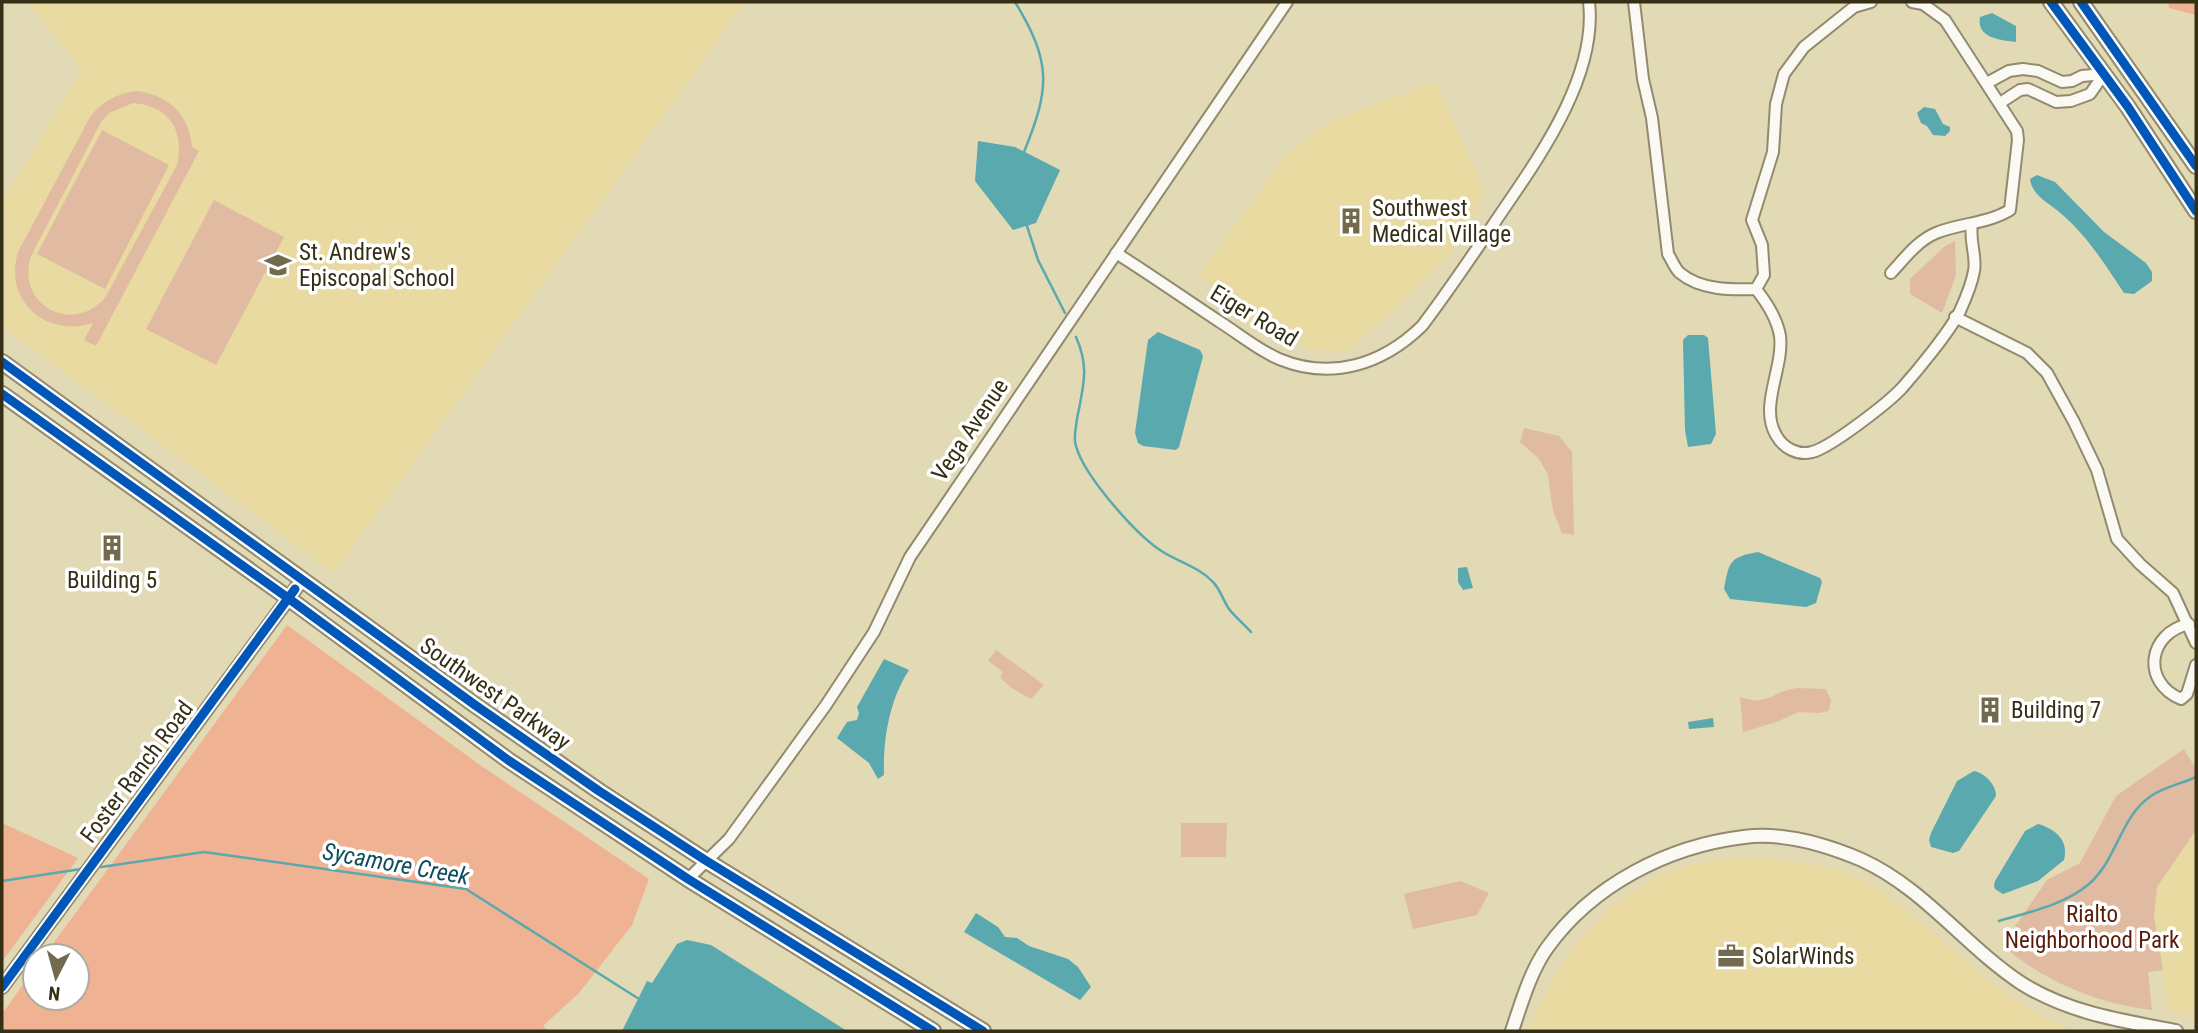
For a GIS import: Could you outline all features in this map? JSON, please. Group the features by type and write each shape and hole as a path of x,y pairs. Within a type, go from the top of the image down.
{"main road":[{"path":"2051,2 2104,74 2196,211"},
{"path":"2081,2 2196,166"},
{"path":"2104,74 2125,64"},
{"name":"Southwest Parkway","path":"2,362 531,744 705,860 983,1031"},
{"name":"Southwest Parkway","path":"2,394 288,598 508,760 688,879 933,1031"},
{"path":"88,455 103,434"}],"street":[{"name":"Vega Avenue","path":"688,879 729,839 825,705 874,632 910,557 1287,2"},
{"name":"Eiger Road","path":"1116,253 1280,360 1322,368 1361,365 1378,359 1396,349 1423,326 1543,150 1583,62 1588,34 1589,2"},
{"path":"1634,2 1643,79 1652,118 1668,254 1679,272 1702,284 1730,290 1756,289"},
{"path":"1756,289 1764,275 1762,245 1752,219 1773,152 1776,104 1784,75 1804,47 1854,7 1871,2"},
{"path":"1891,273 1917,244 1926,239 1956,226 1999,217 2010,210 2017,131 1945,20 1923,4 1912,2"},
{"path":"1987,83 2009,71 2022,69 2038,71 2062,82 2082,76 2104,74"},
{"path":"2000,103 2020,90 2028,89 2056,102 2071,101 2090,94 2104,74"},
{"path":"1756,289 1769,306 1780,335 1777,375 1770,410 1771,426 1785,446 1795,452 1809,453 1829,446 1900,390 1955,317 1975,269 1970,237 1972,223"},
{"path":"1955,317 2026,353 2047,373 2097,470 2118,540 2173,593 2196,643"},
{"name":"Foster Ranch Road","path":"2,987 302,580"},
{"path":"2189,624 2176,627 2162,638 2156,651 2155,668 2158,681 2168,694 2181,699 2188,694 2196,666"},
{"path":"1512,1031 1523,998 1546,950 1578,912 1602,891 1648,863 1745,836 1824,845 1865,862 1913,890 1981,952 2027,986 2085,1013 2176,1031"}],"shaded area":[{"name":"St. Andrew's Episcopal School","path":"33,2 745,2 334,573 2,326 2,205 81,69 30,6"},
{"path":"2168,2 2196,2 2196,15 2169,8"},
{"path":"1435,81 1484,189 1468,230 1450,254 1349,351 1311,350 1199,276 1286,154 1328,123"},
{"path":"287,625 480,765 649,879 632,925 579,993 543,1026 549,1031 2,1031 2,1014 21,988 21,1012 91,1012 91,942 54,942"},
{"path":"2,823 78,858 2,962"},
{"path":"2196,830 2196,1017 2169,1012 2154,917 2157,887"},
{"path":"1743,857 1796,861 1837,869 1873,886 1898,903 1994,986 2059,1026 2080,1031 1529,1031 1550,984 1575,944 1609,908 1656,877 1694,864"}],"green space":[{"path":"130,92 148,93 168,102 182,116 192,147 199,151 96,346 84,340 93,323 59,325 32,312 17,286 15,270 18,252 90,117 111,99","holes":["133,103 156,109 172,122 179,141 177,165 105,298 92,309 78,314 63,314 50,309 39,301 31,288 28,273 31,256 101,122 109,113"]},
{"path":"102,130 169,165 105,289 37,254"},
{"path":"214,200 284,237 216,365 146,329"},
{"path":"1955,241 1956,275 1942,313 1910,294 1910,279 1945,246"},
{"path":"1524,428 1559,436 1572,452 1574,535 1562,533 1553,511 1548,475 1539,459 1520,442"},
{"path":"996,650 1044,685 1031,699 1010,687 1000,677 1003,672 988,661"},
{"path":"1797,688 1826,689 1831,700 1829,711 1799,712 1743,732 1740,697 1764,700"},
{"name":"Rialto Neighborhood Park","path":"2184,749 2196,769 2196,830 2157,887 2154,917 2163,970 2148,972 2152,1010 2111,1002 2072,989 2035,970 2002,945 2047,880 2080,863 2116,796"},
{"path":"1181,823 1227,823 1226,857 1181,857"},
{"path":"1460,881 1489,893 1477,915 1413,929 1404,894"}],"water":[{"path":"1992,13 2016,26 2016,42 1985,34 1980,17"},
{"path":"1924,107 1935,109 1943,124 1950,127 1945,136 1933,135 1927,126 1921,123 1917,113"},
{"path":"978,141 1015,147 1060,170 1036,223 1013,230 975,181"},
{"path":"2037,175 2055,182 2104,232 2146,263 2152,272 2152,281 2134,294 2124,293 2078,230 2037,194 2030,179"},
{"path":"1158,332 1200,350 1203,356 1176,450 1143,446 1138,443 1135,433 1148,340"},
{"path":"1688,335 1704,335 1708,338 1716,434 1711,444 1688,447 1685,430 1683,340"},
{"path":"1758,552 1820,578 1822,582 1816,603 1806,607 1730,599 1724,589 1732,562"},
{"path":"1467,567 1473,588 1463,590 1458,582 1458,568"},
{"path":"884,659 909,670 892,707 886,734 884,775 878,779 869,763 837,738 847,722 857,720 857,707"},
{"path":"1713,718 1714,727 1689,729 1688,722"},
{"path":"1974,771 1989,780 1996,796 1959,851 1953,853 1931,847 1931,833 1957,781"},
{"path":"2038,824 2060,837 2065,847 2064,860 2038,881 2003,894 1995,889 1995,881 2025,831"},
{"path":"976,913 998,927 1005,937 1017,938 1029,946 1068,959 1078,967 1091,987 1080,1000 964,932"},
{"path":"687,940 711,945 847,1031 622,1031 647,981 652,983 677,944"}],"waterway":[{"path":"1015,2 1036,42 1043,76 1039,110 1024,152"},
{"path":"1026,223 1038,260 1065,313"},
{"path":"1076,337 1083,358 1084,378 1075,440 1089,473 1113,504 1152,544 1169,556 1202,572 1213,582 1229,609 1251,632"},
{"path":"1999,921 2046,907 2089,884 2106,863 2132,815 2141,805 2156,793 2196,777"},
{"name":"Sycamore Creek","path":"101,867 204,852 466,889 639,999"},
{"name":"Sycamore Creek","path":"2,881 81,869"}],"cycle path":[{"path":"2051,2 2128,107 2196,211"},
{"path":"2081,2 2196,166"},
{"path":"2,362 475,705 599,791 705,860 983,1031"},
{"path":"2,394 288,598 508,760 688,879 933,1031"},
{"path":"2,987 295,589"}],"place":[{"name":"Southwest Medical Village","path":"1351,221"},
{"name":"St. Andrew's Episcopal School","path":"278,265"},
{"name":"Building 5","path":"112,548"},
{"name":"Building 7","path":"1990,710"},
{"name":"SolarWinds","path":"1731,956"}]}
